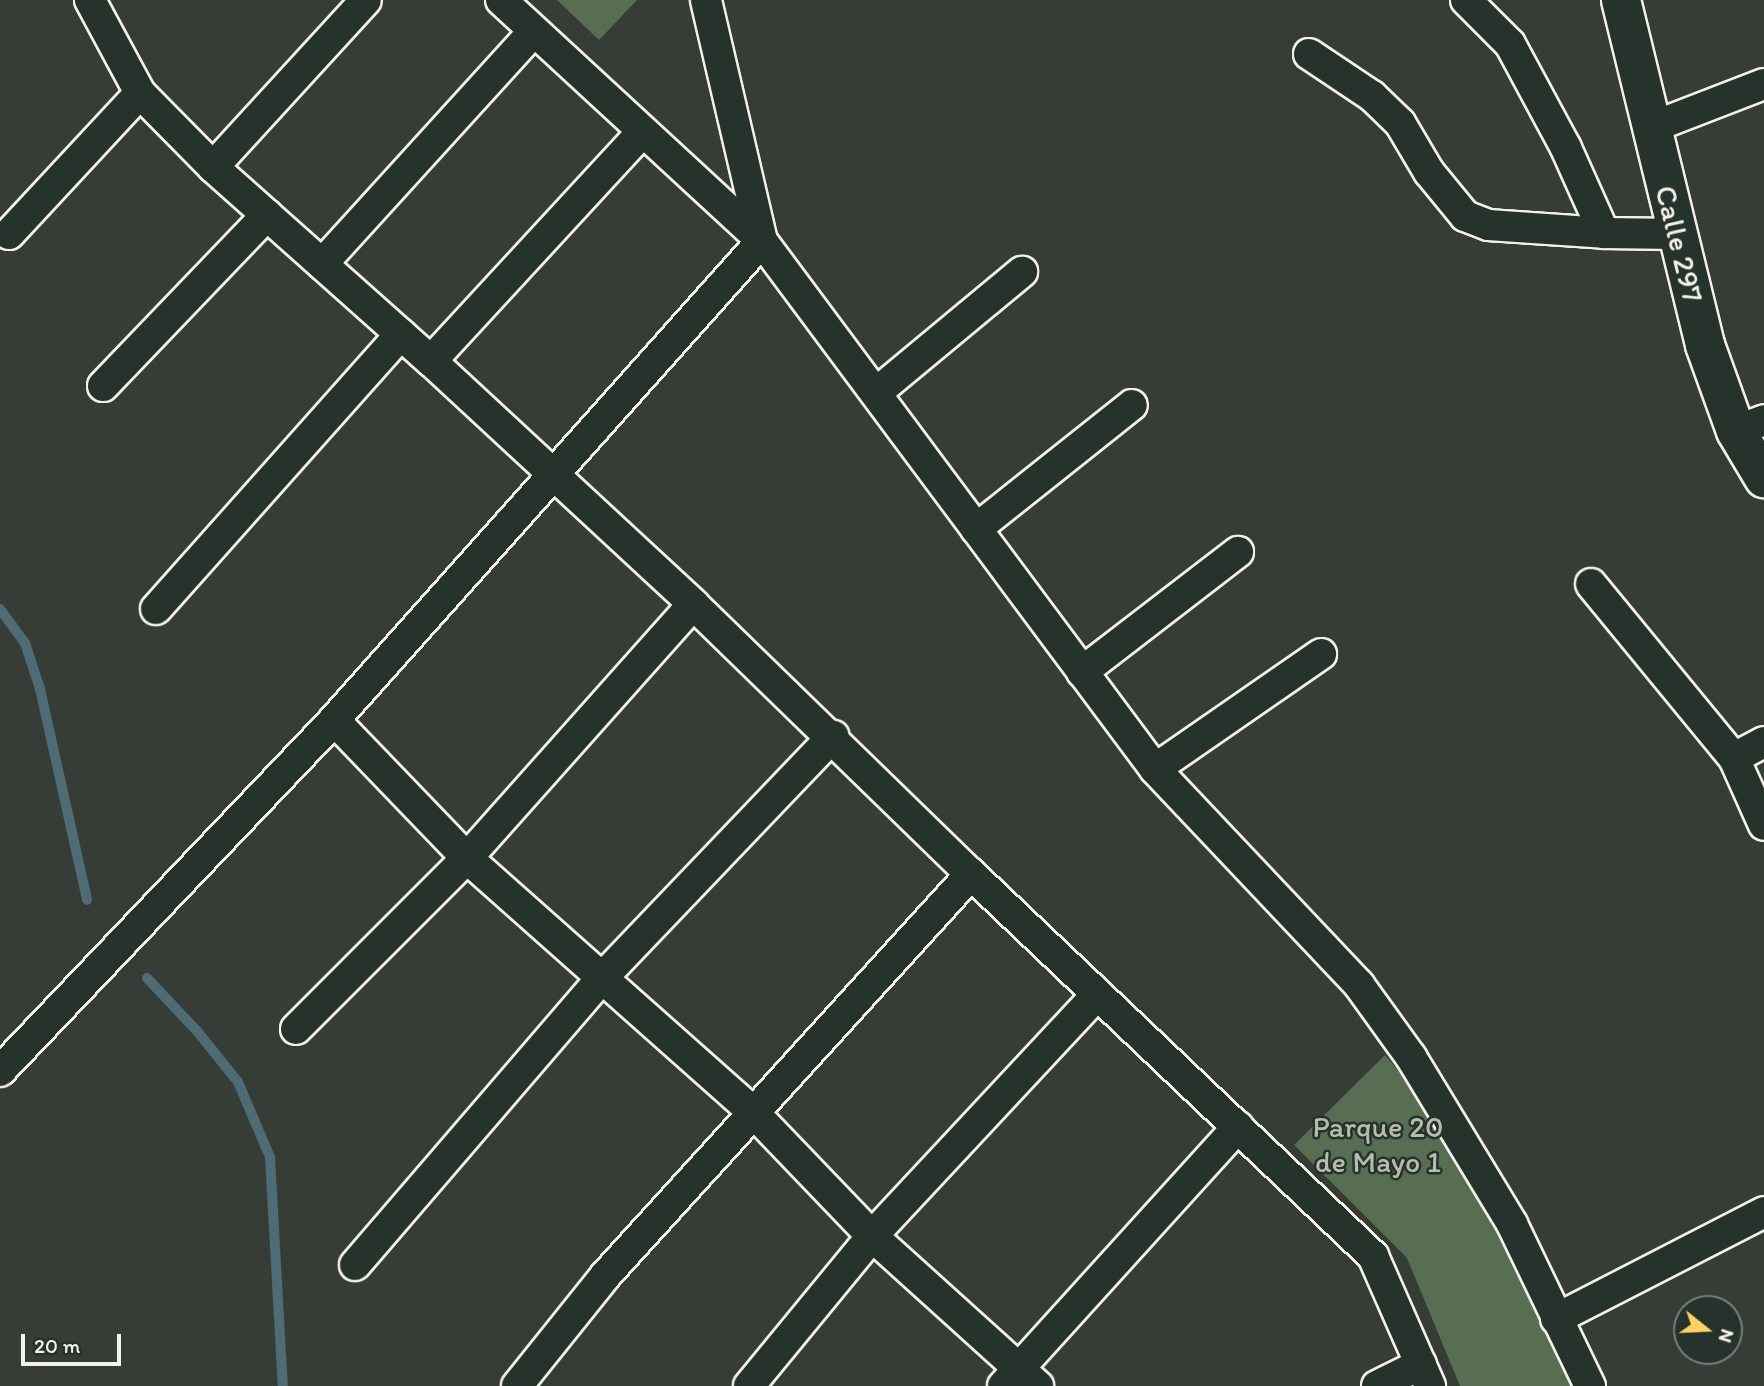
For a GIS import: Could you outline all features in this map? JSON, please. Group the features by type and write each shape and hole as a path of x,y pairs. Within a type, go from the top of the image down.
{"street":[{"path":"90,0 140,93 213,167 431,361 693,604 833,736 1097,995 1373,1256 1426,1375 1377,1386"},
{"path":"213,167 366,0"},
{"path":"501,0 762,241 1155,769 1349,975 1374,1006 1411,1057 1512,1224 1590,1386"},
{"path":"706,0 762,241"},
{"path":"1466,0 1510,44 1566,148 1604,233"},
{"name":"Calle 297","path":"1621,0 1650,128 1705,345 1750,425 1764,478"},
{"path":"322,264 534,31"},
{"path":"1308,54 1372,96 1400,123 1429,172 1465,216 1488,225 1604,233 1677,234"},
{"path":"1650,128 1764,85"},
{"path":"9,234 140,93"},
{"path":"431,361 642,132"},
{"path":"103,386 267,215"},
{"path":"0,1071 334,720 762,241"},
{"path":"876,393 1022,272"},
{"path":"156,609 401,334"},
{"path":"976,529 1132,405"},
{"path":"1082,672 1238,552"},
{"path":"1591,584 1734,758 1764,825"},
{"path":"296,1029 467,858 693,604"},
{"path":"1155,769 1321,654"},
{"path":"334,720 467,858 752,1111 872,1236 1020,1380 1238,1127"},
{"path":"355,1265 602,978 833,736"},
{"path":"1734,758 1764,741"},
{"path":"517,1386 605,1276 752,1111 971,874"},
{"path":"749,1386 872,1236 1097,995"},
{"path":"1556,1319 1764,1212"}],"green space":[{"path":"557,0 637,0 599,40"},
{"name":"Parque 20 de Mayo 1","path":"1385,1055 1409,1083 1496,1223 1578,1386 1460,1386 1407,1258 1294,1145"}],"waterway":[{"path":"0,609 25,643 40,689 87,900"},
{"path":"147,978 197,1031 238,1082 270,1157 283,1386"}]}
